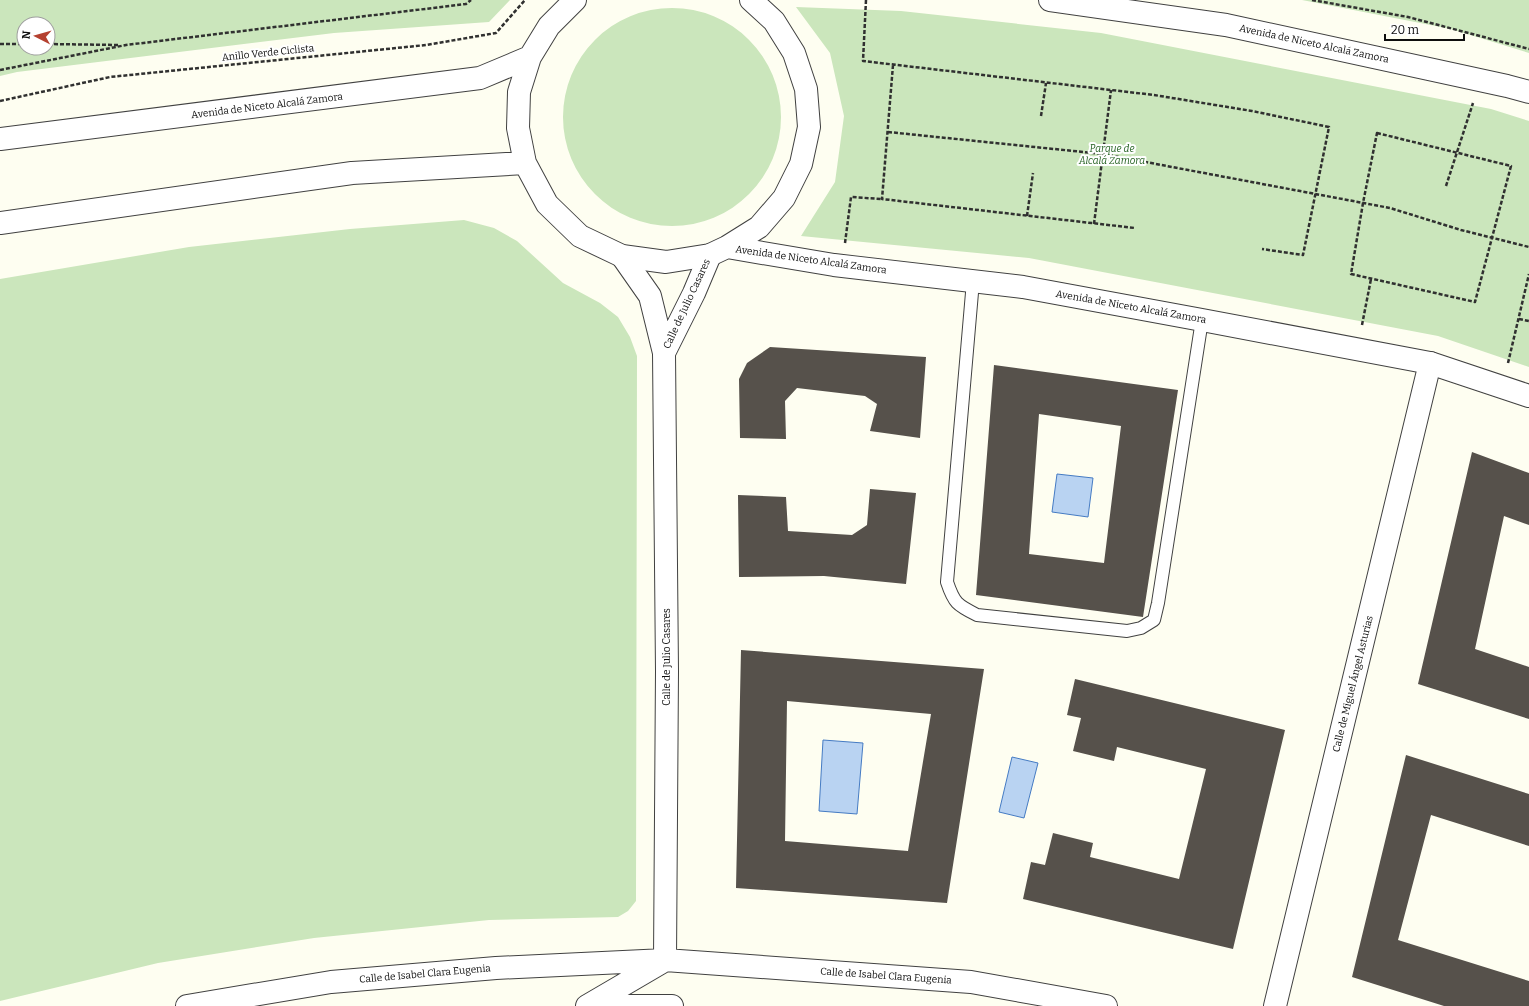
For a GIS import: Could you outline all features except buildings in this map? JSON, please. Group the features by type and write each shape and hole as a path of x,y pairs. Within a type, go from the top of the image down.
{"street":[{"path":"575,0 549,26 530,57 519,92 518,128 525,163 546,204 580,236 622,256 666,262 718,251 759,227 784,198 801,164 808,127 806,89 794,53 774,21 751,0"},
{"name":"Avenida de Niceto Alcalá Zamora","path":"1050,0 1226,25 1481,80 1529,92"},
{"name":"Avenida de Niceto Alcalá Zamora","path":"0,139 480,78 530,57"},
{"path":"0,223 352,174 525,163"},
{"name":"Avenida de Niceto Alcalá Zamora","path":"718,251 1023,287 1430,362 1529,396"},
{"name":"Calle de Julio Casares","path":"664,353 694,293 718,251"},
{"name":"Calle de Julio Casares","path":"622,256 650,296 664,353 667,671 665,960"},
{"name":"Calle de Miguel Ángel Asturias","path":"1275,1006 1430,362"},
{"path":"588,1006 665,960"},
{"name":"Calle de Isabel Clara Eugenia","path":"187,1006 331,982 496,968 665,960 971,982 1106,1006"},
{"path":"596,1006 672,1006"}],"lane":[{"path":"973,281 947,582 950,593 959,606 977,614 1126,631 1141,628 1154,620 1158,603 1202,320"}],"path":[{"path":"0,70 126,45 466,4 471,0"},
{"name":"Anillo Verde Ciclista","path":"0,101 110,77 426,45 496,33 525,0"},
{"path":"866,0 863,62 1154,95 1252,111 1330,127 1303,255 1262,249"},
{"path":"1312,0 1408,17 1529,49"},
{"path":"0,44 16,44"},
{"path":"56,44 126,45"},
{"path":"882,199 893,65"},
{"path":"1446,186 1481,80"},
{"path":"1041,116 1046,83"},
{"path":"1094,224 1112,90"},
{"path":"888,132 1103,154 1390,208 1461,230 1529,247"},
{"path":"1377,133 1511,166 1475,302 1351,274 1363,203 1377,133"},
{"path":"1027,216 1033,173"},
{"path":"842,266 851,197 882,199 1135,228"},
{"path":"1503,387 1529,274"},
{"path":"1357,349 1371,279"},
{"path":"1519,319 1529,321"}],"green space":[{"path":"0,0 510,0 489,22 334,33 17,72 0,76"},
{"path":"1302,0 1529,0 1529,53 1451,29"},
{"name":"Parque de Alcalá Zamora","path":"796,7 901,11 1101,33 1491,109 1529,121 1529,367 1438,336 1029,258 801,236 835,182 844,116 830,53"},
{"path":"661,8 683,8 704,12 714,16 733,26 749,40 763,56 773,75 777,85 781,106 781,128 777,149 773,159 763,178 749,194 733,208 704,222 683,226 661,226 640,222 611,208 595,194 581,178 567,149 563,128 563,106 567,85 581,56 595,40 611,26 640,12"},
{"path":"464,220 494,228 517,241 563,283 600,303 618,317 630,337 637,356 636,901 628,911 618,917 489,920 314,938 158,963 0,1001 0,279 189,247 350,229"}],"water":[{"path":"1057,474 1093,478 1088,517 1052,512"},
{"path":"823,740 863,743 857,814 819,811"},
{"path":"1012,757 1038,763 1024,818 999,812"}]}
